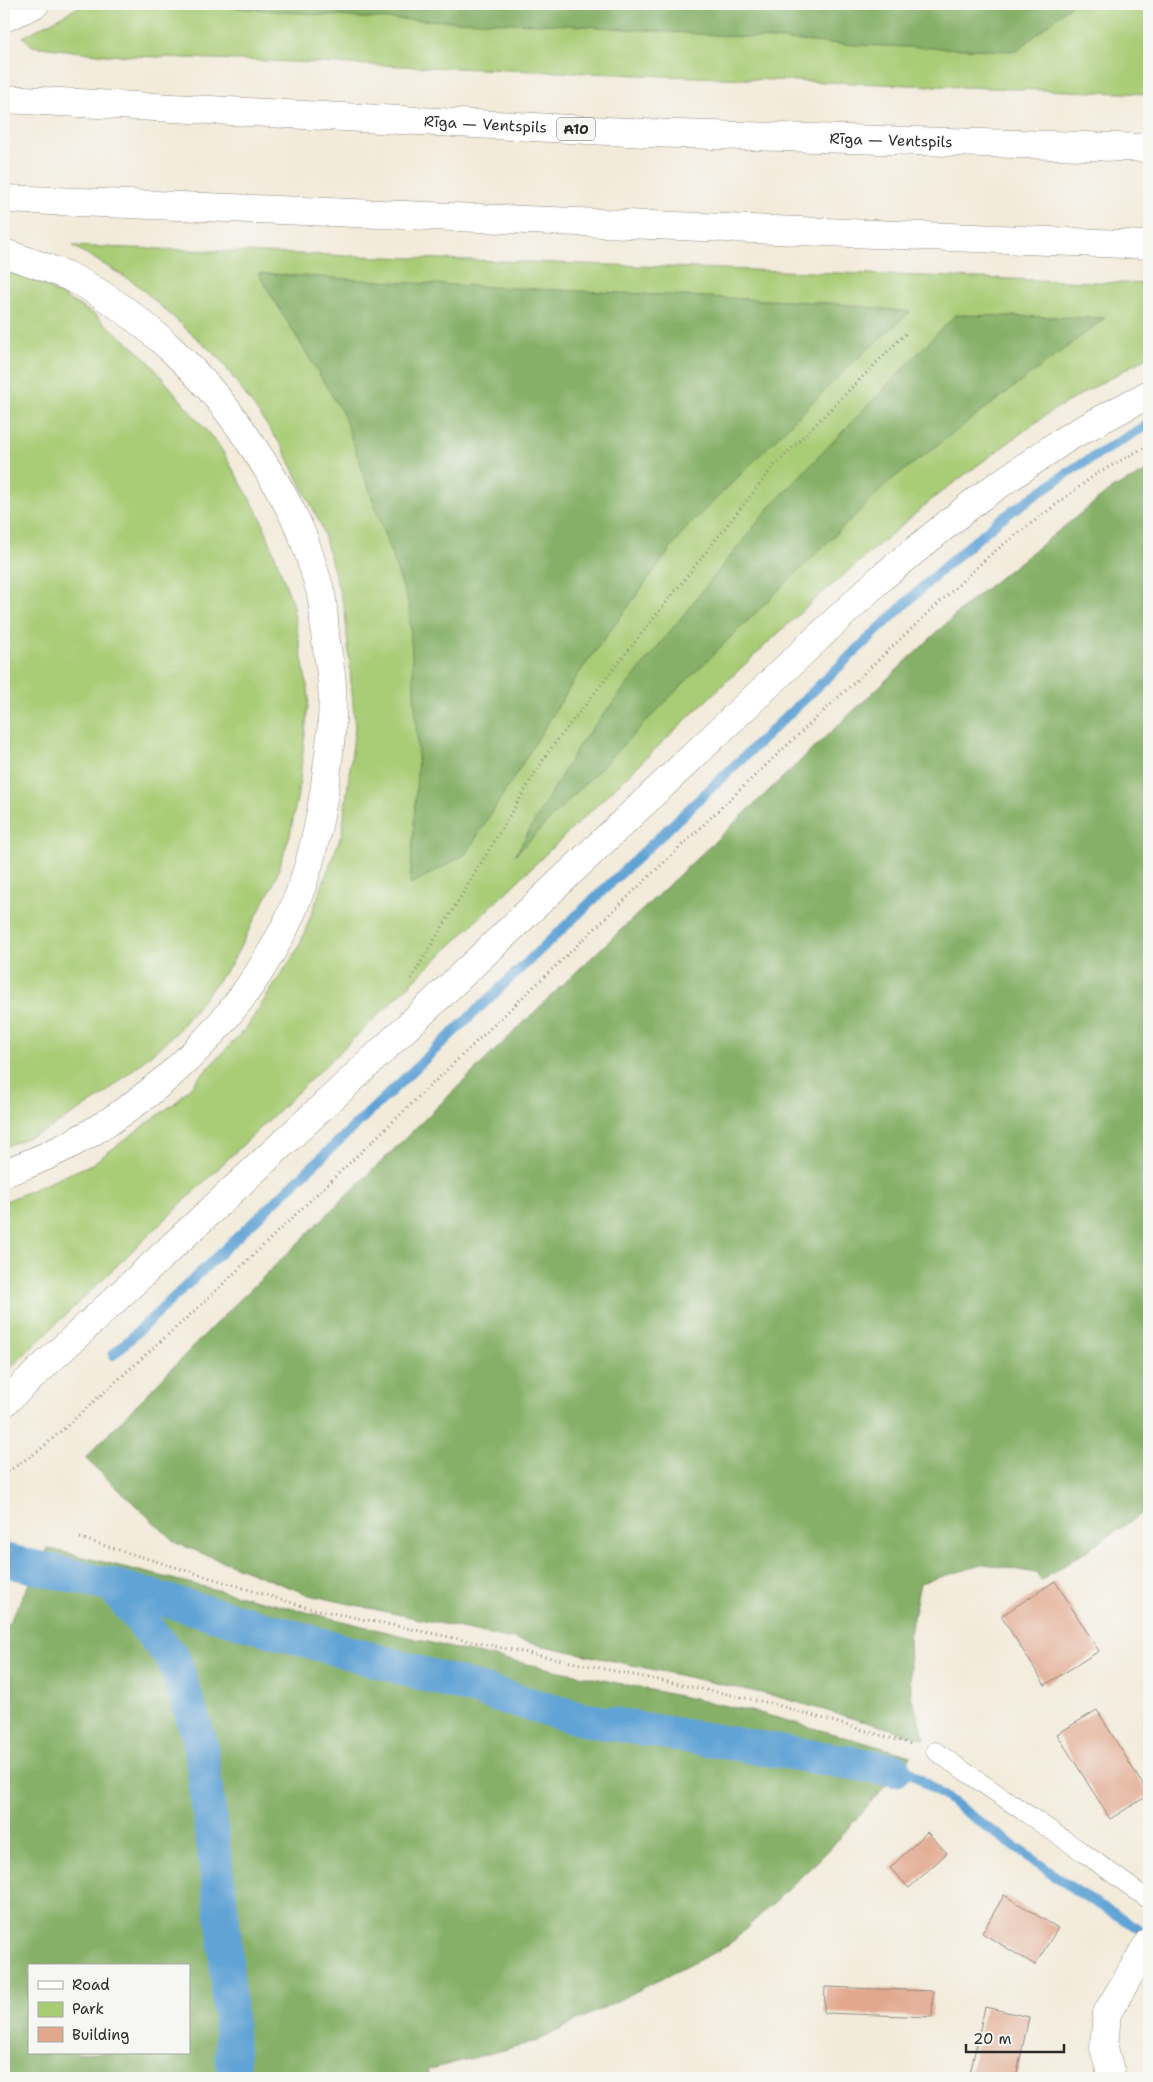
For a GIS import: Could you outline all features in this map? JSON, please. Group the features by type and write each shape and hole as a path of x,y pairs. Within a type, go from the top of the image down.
{"main road":[{"path":"4,18 35,4"},
{"name":"Rīga — Ventspils","path":"4,99 646,133 1149,148"},
{"path":"4,199 1149,245"},
{"path":"4,253 72,278 108,300 165,344 212,390 233,416 271,474 306,545 321,596 332,685 332,733 322,812 313,848 285,926 238,1002 207,1038 166,1078 125,1110 81,1140 4,1173"},
{"path":"4,1403 365,1066 881,578 986,493 1067,438 1149,394"},
{"path":"1112,2078 1104,2048 1107,2013 1149,1942"}],"lane":[{"path":"935,1751 1149,1900"}],"path":[{"path":"406,987 548,752 774,466 908,331"},
{"path":"4,1474 40,1450 201,1305 748,782 990,555 1096,474 1149,444"},
{"path":"80,1538 308,1608 770,1703 935,1751"}],"green space":[{"path":"84,4 1149,4 1149,94 106,55 32,46 23,37"},
{"path":"186,4 1072,4 1017,51 857,45 569,25 362,18"},
{"path":"73,246 1149,284 1149,356 1050,412 936,496 813,601 698,708 4,1374 4,1202 92,1164 176,1102 246,1028 299,947 342,833 355,727 345,611 321,525 283,448 220,359 135,283"},
{"path":"4,270 37,281 95,315 145,357 220,447 261,518 292,602 309,697 299,788 290,835 274,883 230,966 175,1034 101,1097 47,1130 4,1147"},
{"path":"258,273 411,283 832,303 910,312 851,364 683,532 577,676 466,854 410,885 418,757 409,605 343,414"},
{"path":"955,315 1105,318 890,481 680,687 515,855 579,745 769,508"},
{"path":"1149,470 1149,1509 1041,1581 1036,1573 985,1564 920,1583 909,1638 911,1695 925,1739 775,1696 309,1595 176,1543 85,1458 213,1326 558,989 968,603 1110,490"},
{"path":"47,1548 456,1649 760,1713 912,1756 824,1855 729,1945 537,2041 427,2070 430,2078 4,2078 4,1633"}],"building":[{"path":"1055,1581 1099,1651 1045,1685 1001,1616"},
{"path":"1097,1710 1149,1795 1110,1819 1057,1734"},
{"path":"927,1832 947,1853 909,1888 890,1868"},
{"path":"1004,1895 1058,1928 1035,1965 982,1933"},
{"path":"825,1987 933,1991 932,2017 824,2013"},
{"path":"985,2007 1029,2017 1016,2078 969,2078"}],"waterway":[{"path":"113,1355 942,569 998,521 1073,469 1149,424"},
{"path":"4,1560 112,1585 582,1719 895,1770"},
{"path":"112,1585 174,1660 200,1741 224,1929 234,2078"},
{"path":"895,1770 910,1772 1078,1892 1138,1928"}]}
